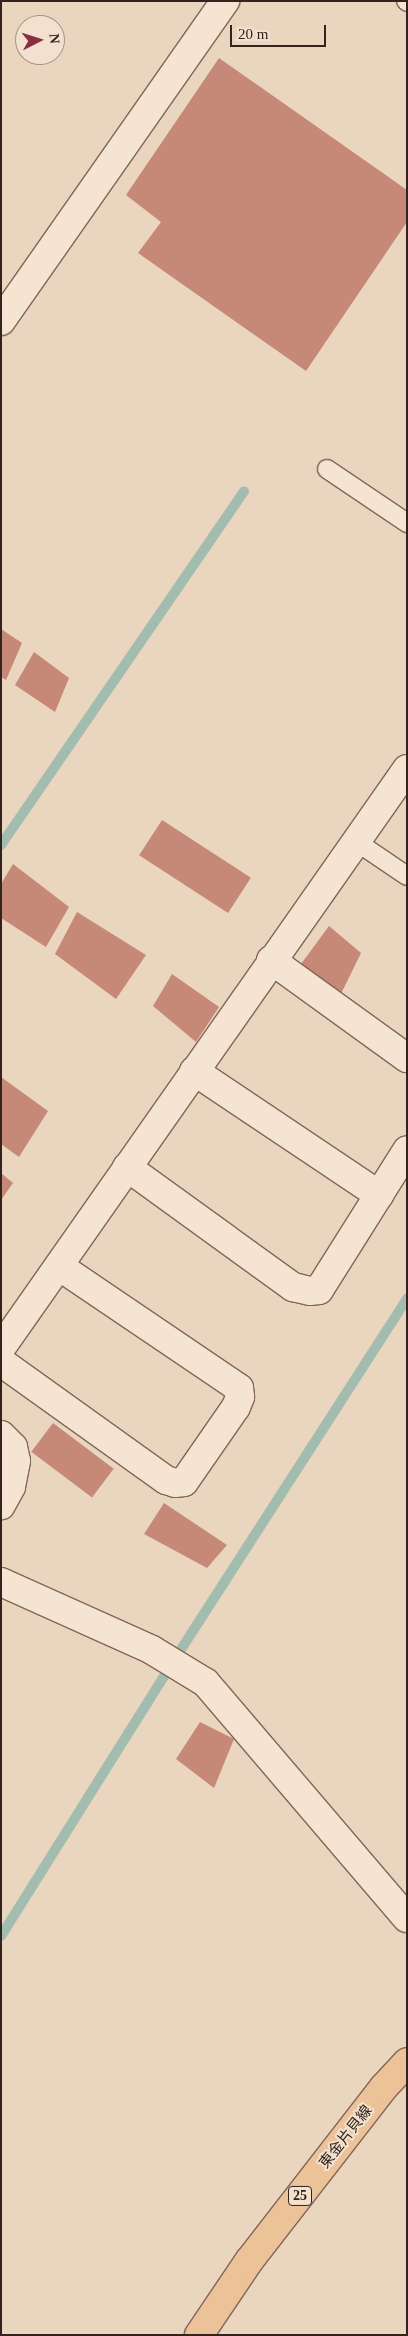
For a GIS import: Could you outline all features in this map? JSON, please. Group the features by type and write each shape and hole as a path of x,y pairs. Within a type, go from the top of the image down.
{"main road":[{"name":"東金片貝線","path":"199,2335 249,2261 384,2087 407,2062"}],"street":[{"path":"1,321 225,1"},
{"path":"1,1348 407,769"},
{"path":"272,960 407,1058"},
{"path":"194,1072 379,1195"},
{"path":"127,1167 293,1287 310,1291 319,1290 407,1150"},
{"path":"1,1362 166,1480 175,1483 184,1482 236,1407 240,1397 239,1388 59,1266"},
{"path":"1,1435 13,1447 16,1460 11,1486 1,1504"},
{"path":"1,1582 159,1655 206,1683 405,1911"}],"lane":[{"path":"327,469 407,523"},
{"path":"357,842 407,876"}],"building":[{"path":"219,58 407,190 407,222 306,371 138,253 161,222 126,195"},
{"path":"1,629 22,643 6,680 1,677"},
{"path":"34,652 69,678 55,712 15,685"},
{"path":"162,820 251,878 228,913 139,855"},
{"path":"13,864 69,907 46,947 1,918 1,884"},
{"path":"77,912 146,955 116,999 55,954"},
{"path":"329,926 361,953 338,1000 301,964"},
{"path":"172,974 219,1007 196,1042 153,1006"},
{"path":"1,1077 48,1111 19,1157 1,1144"},
{"path":"1,1173 13,1183 1,1200"},
{"path":"53,1423 114,1469 92,1497 31,1452"},
{"path":"164,1503 227,1545 207,1568 144,1534"},
{"path":"200,1722 234,1739 214,1788 176,1759"}],"waterway":[{"path":"1,845 244,491"},
{"path":"1,1936 169,1668 407,1298"}]}
